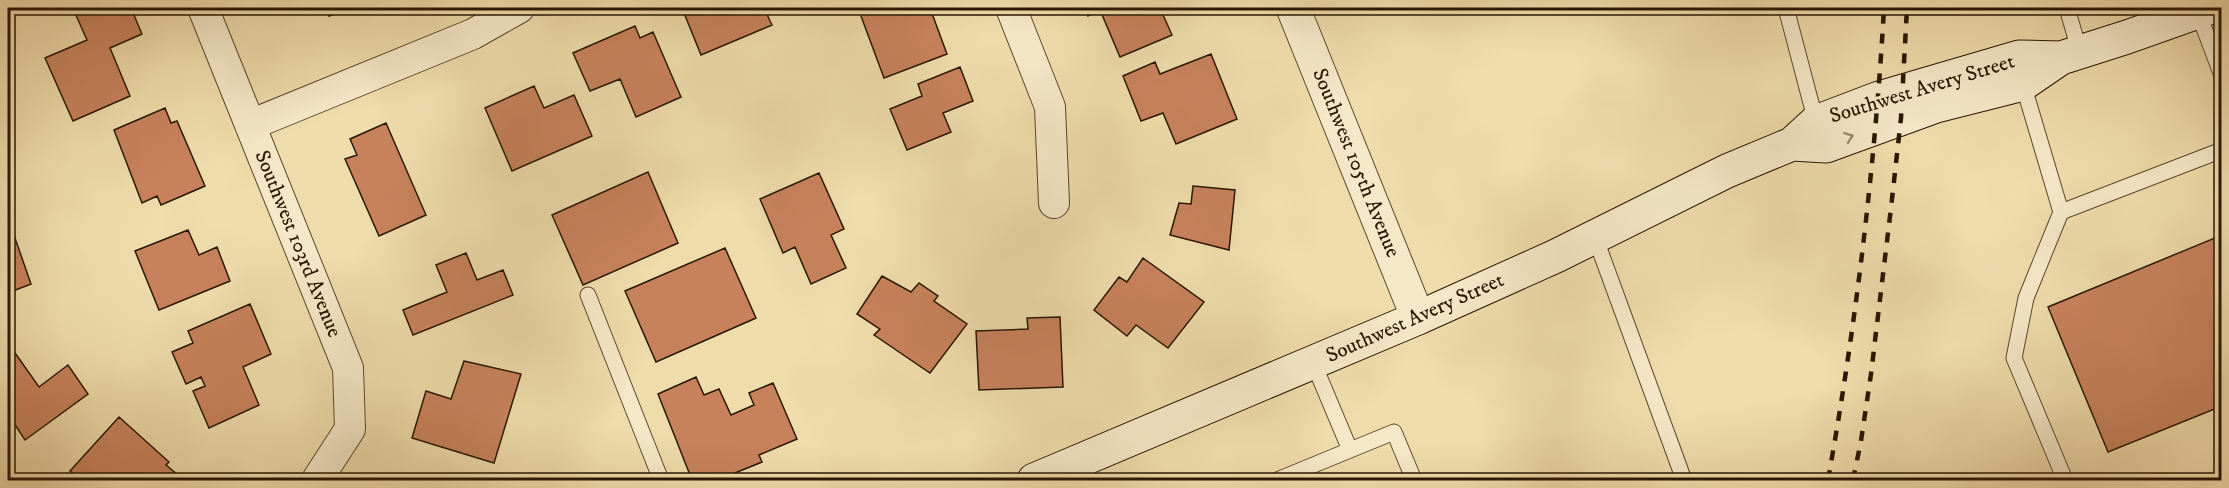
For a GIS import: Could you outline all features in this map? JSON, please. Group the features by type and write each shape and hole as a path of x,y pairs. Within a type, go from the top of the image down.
{"main road":[{"name":"Southwest 105th Avenue","path":"1293,8 1418,318"},
{"name":"Southwest Avery Street","path":"1792,144 1826,146 1936,106 2023,84 2070,55 2203,10"},
{"name":"Southwest Avery Street","path":"1034,480 1418,318 1556,256 1717,176 1792,144 1816,122 1879,98 2019,57 2070,55"}],"street":[{"name":"Southwest 103rd Avenue","path":"203,8 348,368 350,429 317,480"},
{"path":"250,125 473,34 519,8"},
{"path":"1011,8 1050,107 1054,203"}],"lane":[{"path":"1786,8 1816,122"},
{"path":"2067,8 2070,55"},
{"path":"2203,10 2222,76"},
{"path":"2023,84 2061,212 2026,298 2014,358 2065,480"},
{"path":"2061,212 2222,150"},
{"path":"1595,237 1684,480"},
{"path":"588,296 661,480"},
{"path":"1313,362 1350,450"},
{"path":"1277,480 1394,432 1414,480"}],"building":[{"path":"89,8 131,8 142,34 110,48 130,96 73,121 45,58 87,40 75,13"},
{"path":"325,8 349,8 329,16"},
{"path":"682,8 764,8 772,25 701,55"},
{"path":"858,8 930,8 947,54 884,78"},
{"path":"1085,8 1160,8 1172,35 1120,57 1100,10 1088,16"},
{"path":"635,26 640,38 653,32 681,97 636,117 620,79 590,91 573,53"},
{"path":"1211,54 1237,119 1176,144 1163,113 1141,121 1123,76 1155,62 1160,74"},
{"path":"960,67 973,101 943,113 951,132 907,150 890,109 922,96 918,84"},
{"path":"534,86 544,108 574,95 592,136 512,171 485,108"},
{"path":"165,108 171,123 177,121 205,186 161,205 157,196 142,203 114,130"},
{"path":"386,123 426,215 379,236 345,159 357,155 350,139"},
{"path":"648,172 678,243 583,285 552,215"},
{"path":"819,173 844,229 831,235 846,268 811,284 795,247 783,253 760,199"},
{"path":"1193,186 1235,190 1229,250 1170,235 1179,203 1191,204"},
{"path":"8,218 31,284 8,293"},
{"path":"188,230 199,255 217,247 230,281 159,310 135,251"},
{"path":"2222,235 2222,406 2108,452 2048,307"},
{"path":"725,248 756,318 656,362 625,291"},
{"path":"466,253 477,280 503,270 513,295 413,335 403,310 447,292 436,265"},
{"path":"1143,258 1204,302 1168,348 1136,325 1127,336 1094,310 1119,277 1127,282"},
{"path":"882,276 911,292 919,283 938,296 934,301 967,324 930,373 874,335 880,329 857,314"},
{"path":"250,304 271,354 243,367 259,405 209,428 193,391 205,386 201,377 186,384 172,352 193,343 188,331"},
{"path":"1060,317 1063,387 979,390 976,331 1028,329 1027,318"},
{"path":"8,343 39,387 68,365 88,394 25,440 8,414"},
{"path":"464,361 521,374 494,463 412,438 426,391 451,399"},
{"path":"696,377 704,395 719,389 731,415 754,405 749,393 773,383 797,439 759,455 762,462 735,473 738,480 692,480 658,394"},
{"path":"119,417 169,462 166,465 184,480 80,480 70,471"}],"railway":[{"path":"1828,480 1863,245 1884,8"},
{"path":"1853,480 1871,374 1891,208 1901,118 1907,8"}]}
